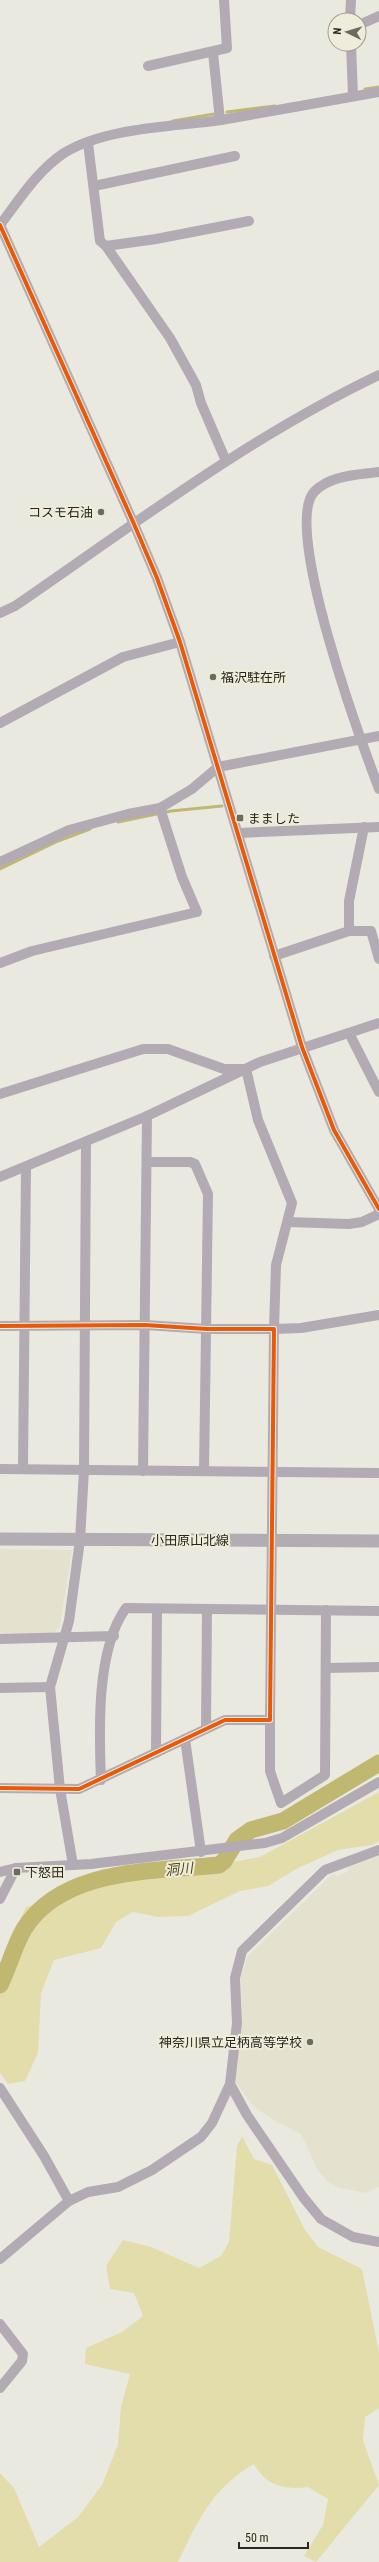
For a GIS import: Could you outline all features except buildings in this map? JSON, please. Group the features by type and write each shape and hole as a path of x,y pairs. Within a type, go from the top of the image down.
{"main road":[{"name":"小田原山北線","path":"0,1539 379,1541"}],"street":[{"path":"148,66 213,53 227,48 224,0"},
{"path":"350,0 350,12"},
{"path":"367,21 379,16"},
{"path":"351,52 354,96"},
{"path":"213,53 220,120"},
{"path":"379,92 220,120 120,134 88,143 65,153 47,167 0,225 3,239 134,524 157,578 180,642 302,1047 334,1130 379,1209"},
{"path":"88,143 100,241 106,246 174,345 196,385 201,403 226,461"},
{"path":"94,186 235,156"},
{"path":"106,246 156,239 248,221"},
{"path":"0,613 15,606 226,461 342,393 379,375"},
{"path":"379,472 346,476 322,484 313,493 307,507 311,561 318,606 360,739 379,789"},
{"path":"0,723 123,657 180,642"},
{"path":"0,862 69,830 121,816 161,813 218,767 379,736"},
{"path":"0,963 32,951 197,912 182,877 161,813"},
{"path":"349,932 349,901 364,827"},
{"path":"239,834 379,827"},
{"path":"274,956 349,932 372,931 379,959"},
{"path":"0,1177 147,1116 246,1069 302,1047 379,1023"},
{"path":"349,1033 379,1092"},
{"path":"0,1094 143,1049 157,1047 224,1069 246,1069"},
{"path":"246,1069 258,1120 292,1203 276,1265 274,1329 270,1771 281,1803 326,1775 326,1610"},
{"path":"143,1471 147,1116"},
{"path":"73,1866 60,1789 50,1687 62,1638 69,1621 80,1540 84,1470 86,1142"},
{"path":"147,1162 190,1162 195,1164 208,1194 204,1471"},
{"path":"23,1469 26,1326 26,1167"},
{"path":"288,1222 349,1224 362,1222 379,1214"},
{"path":"0,1326 145,1325 207,1329 274,1329 301,1328 379,1316"},
{"path":"0,1469 379,1473"},
{"path":"101,1780 102,1670 121,1616 126,1608 379,1611"},
{"path":"156,1608 156,1754"},
{"path":"206,1728 207,1609"},
{"path":"0,1639 114,1636"},
{"path":"326,1668 379,1667"},
{"path":"0,1688 50,1687"},
{"path":"0,1788 79,1790 224,1720 270,1720"},
{"path":"185,1739 201,1852"},
{"path":"0,1872 16,1868 73,1866 201,1852 248,1846 282,1838 379,1782"},
{"path":"0,2259 69,2201 88,2192 118,2187 152,2170 201,2137 212,2123 230,2084 237,2023 235,1978 242,1951 325,1870 379,1850"},
{"path":"0,1899 16,1868"},
{"path":"230,2084 264,2140 302,2197 321,2219 353,2236 379,2242"},
{"path":"0,2088 44,2156 69,2201"},
{"path":"0,2324 23,2354 22,2361 0,2388"}],"shaded area":[{"path":"0,1549 72,1550 60,1627 53,1634 0,1634"},
{"path":"379,1792 379,1841 372,1845 338,1850 298,1868 268,1886 240,1891 188,1916 158,1917 133,1912 116,1922 101,1948 54,1960 41,1993 38,2053 25,2081 8,2084 0,2073 0,1964 26,1907 98,1886 260,1857"},
{"name":"神奈川県立足柄高等学校","path":"379,1856 379,2187 366,2193 336,2187 328,2182 318,2171 301,2134 273,2120 252,2105 235,2081 242,2023 241,1977 247,1957 332,1874 337,1876 347,1872 349,1867"},
{"path":"242,2136 254,2159 272,2165 305,2230 318,2247 362,2269 379,2353 379,2408 365,2417 363,2440 379,2485 316,2562 304,2556 323,2525 328,2499 308,2487 284,2487 270,2482 254,2464 239,2473 217,2495 200,2519 178,2562 0,2562 0,2473 14,2488 39,2547 78,2517 102,2485 118,2444 121,2407 130,2374 85,2364 86,2348 122,2332 143,2316 134,2293 110,2289 106,2266 123,2240 151,2247 199,2268 221,2256 229,2242 237,2146"}],"waterway":[{"path":"365,89 379,87"},
{"path":"227,112 275,106"},
{"path":"173,121 214,114"},
{"path":"118,822 171,811 222,806"},
{"path":"0,869 58,841 90,829"},
{"name":"洞川","path":"0,1985 17,1942 24,1929 41,1909 62,1894 86,1883 112,1876 167,1869 219,1865 224,1861 237,1840 251,1830 283,1821 379,1763"}],"cycle path":[{"path":"0,225 157,578 180,642 302,1047 334,1130 379,1209"},
{"path":"0,1326 145,1325 207,1329 274,1329 270,1720 225,1720 79,1789 0,1788"}],"place":[{"name":"コスモ石油","path":"101,512"},
{"name":"福沢駐在所","path":"213,677"},
{"name":"まました","path":"240,818"},
{"name":"下怒田","path":"17,1872"},
{"name":"神奈川県立足柄高等学校","path":"310,2042"}]}
